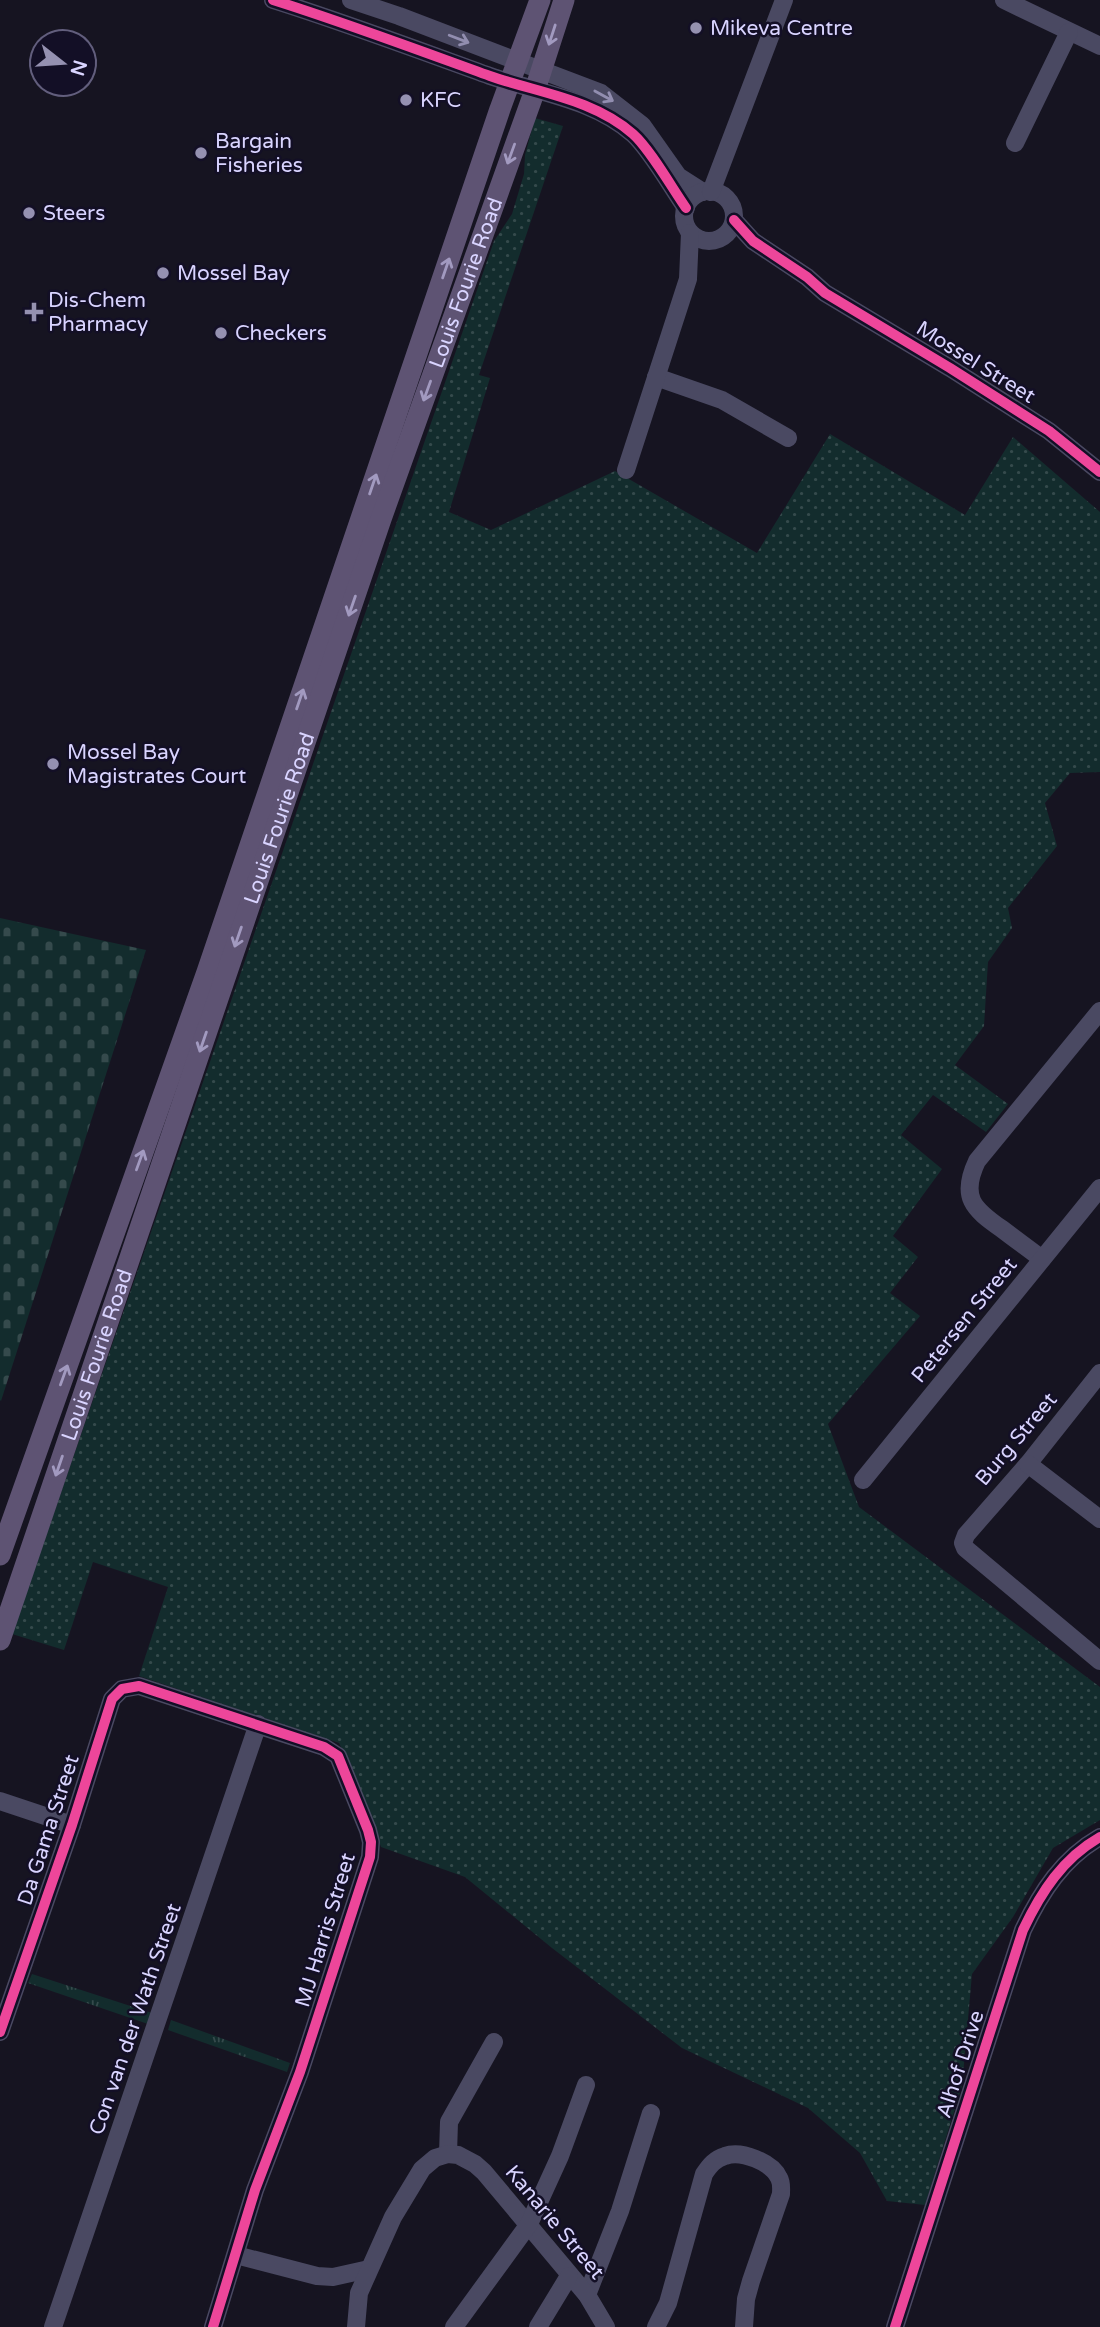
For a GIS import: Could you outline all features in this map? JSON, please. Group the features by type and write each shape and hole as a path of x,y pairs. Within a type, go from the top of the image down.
{"main road":[{"name":"Louis Fourie Road","path":"0,1555 207,972 500,109 540,0"},
{"name":"Louis Fourie Road","path":"0,1640 372,545 564,0"}],"street":[{"path":"273,0 511,82 538,80 588,88 613,101 642,125 678,176 713,193 732,207 734,220 731,228 716,240 688,279"},
{"path":"351,0 519,62 538,80 607,115 632,133 686,208"},
{"path":"713,193 784,0"},
{"path":"1004,0 1100,46"},
{"path":"1015,143 1069,32"},
{"path":"626,470 688,279 690,233 684,217 686,208 691,200 713,193"},
{"path":"734,220 753,241 807,277 825,293"},
{"path":"690,233 704,241 716,240 745,249 803,285 825,293"},
{"name":"Mossel Street","path":"825,293 1049,431 1100,472"},
{"path":"656,377 722,400 788,438"},
{"path":"1042,1259 978,1212 968,1189 970,1175 977,1161 1100,1011"},
{"name":"Petersen Street","path":"863,1480 1100,1188"},
{"name":"Burg Street","path":"1100,1373 1028,1464 966,1535 964,1542 965,1548 1100,1661"},
{"path":"1028,1464 1100,1519"},
{"name":"MJ Harris Street","path":"127,1687 139,1686 324,1747 338,1756 371,1842 370,1857 339,1956 300,2072 255,2190 213,2327"},
{"name":"Da Gama Street","path":"0,2032 72,1825 112,1699 116,1693 127,1687"},
{"name":"Con van der Wath Street","path":"53,2327 258,1724"},
{"path":"0,1801 72,1825"},
{"name":"Alhof Drive","path":"895,2327 1023,1930 1048,1883 1065,1864 1100,1837"},
{"path":"356,2327 359,2293 393,2217 422,2169 435,2158 453,2155 449,2122 494,2042"},
{"path":"454,2327 528,2224 560,2157 586,2085"},
{"path":"587,2295 620,2211 651,2113"},
{"path":"656,2327 668,2303 704,2174 712,2162 732,2154 750,2157 773,2169 781,2184 781,2194 748,2290 744,2327"},
{"name":"Kanarie Street","path":"453,2155 475,2164 484,2172 587,2295 606,2327"},
{"path":"236,2255 317,2276 333,2277 369,2269"},
{"path":"538,2327 569,2276"}],"green space":[{"path":"535,118 563,126 479,375 490,378 449,512 491,530 615,471 757,553 830,434 965,515 1013,437 1100,512 1100,772 1070,773 1045,803 1057,846 1008,908 1012,928 988,962 984,1026 955,1065 1008,1104 986,1132 933,1095 901,1135 942,1169 893,1236 918,1257 890,1293 920,1316 828,1424 859,1507 1100,1687 1100,1820 1053,1848 1013,1917 972,1974 962,2086 925,2205 887,2201 860,2153 808,2108 682,2048 465,1877 381,1847 339,1743 139,1676 168,1587 93,1562 64,1650 12,1634 494,241 512,214 524,174 525,155"},
{"path":"0,918 146,950 1,1401 0,1400"},
{"path":"32,1974 152,2013 148,2024 28,1983"},
{"path":"171,2020 290,2063 287,2072 168,2030"}],"cycle path":[{"path":"273,0 490,76 565,98 601,113 640,141 686,208"},
{"path":"734,220 753,241 807,277 825,293 1049,431 1100,472"},
{"path":"0,2032 72,1825 112,1699 122,1689 139,1686 324,1747 338,1756 368,1830 371,1842 370,1857 300,2072 255,2190 213,2327"},
{"path":"895,2327 1023,1930 1054,1877 1075,1855 1100,1837"}],"place":[{"name":"Mikeva Centre","path":"696,28"},
{"name":"KFC","path":"406,100"},
{"name":"Bargain Fisheries","path":"201,153"},
{"name":"Steers","path":"29,213"},
{"name":"Mossel Bay","path":"163,273"},
{"name":"Dis-Chem Pharmacy","path":"34,312"},
{"name":"Checkers","path":"221,333"},
{"name":"Mossel Bay Magistrates Court","path":"53,764"}]}
